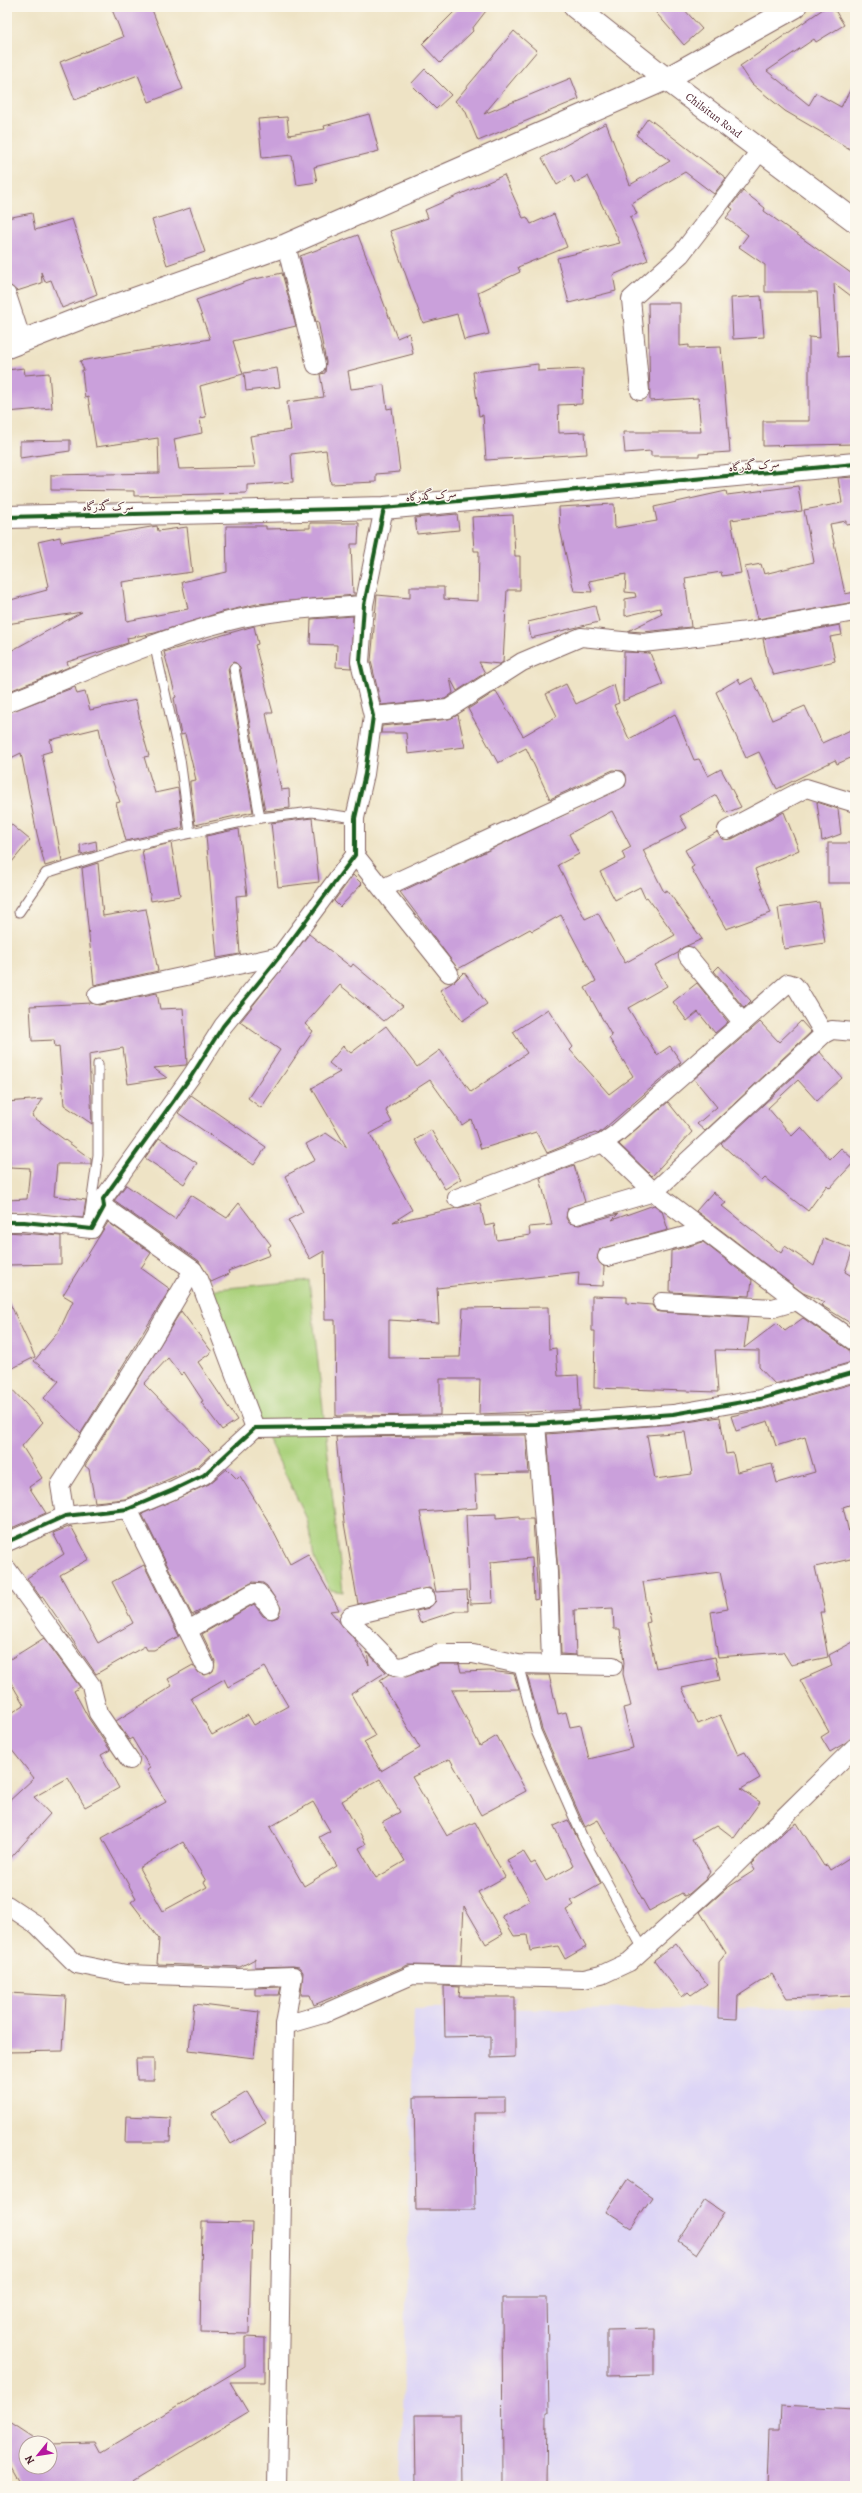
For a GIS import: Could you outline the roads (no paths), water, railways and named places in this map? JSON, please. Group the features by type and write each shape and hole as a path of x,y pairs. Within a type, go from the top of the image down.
{"main road":[{"name":"Chilsitun Road","path":"575,7 760,151 855,221"},
{"path":"14,344 89,315 286,245 666,79 795,7"},
{"name":"سرک گذرگاه","path":"7,518 384,508 855,464"}],"street":[{"path":"640,391 631,298 681,254 760,151"},
{"path":"286,245 316,365"},
{"path":"7,295 14,344"},
{"path":"7,1222 24,1222 92,1230 104,1207 103,1199 192,1075 222,1026 280,956 355,856 355,818 365,774 373,716 360,662 364,605 384,508"},
{"path":"7,703 154,644 226,621 284,611 364,605"},
{"path":"373,716 448,709 522,662 581,638 643,643 748,631 855,612"},
{"path":"383,888 617,780"},
{"path":"727,830 806,788 855,803"},
{"path":"355,856 383,888 449,973"},
{"path":"97,995 280,956"},
{"path":"688,956 743,1023"},
{"path":"457,1198 603,1143 617,1133 788,983 794,985 798,990 824,1034"},
{"path":"576,1215 654,1192 824,1034 832,1030 855,1032"},
{"path":"603,1143 654,1192 797,1301 855,1342"},
{"path":"104,1207 193,1270 199,1279 209,1304 255,1428"},
{"path":"607,1257 704,1231"},
{"path":"65,1516 62,1482 152,1340 193,1270"},
{"path":"662,1302 773,1308 797,1301"},
{"path":"7,1542 65,1516 128,1509 204,1475 255,1428 536,1424 673,1414 760,1399 855,1372"},
{"path":"536,1424 548,1572 551,1664"},
{"path":"128,1509 205,1665"},
{"path":"7,1569 92,1685 98,1713 130,1760"},
{"path":"188,1630 253,1593 259,1593 263,1596 271,1609"},
{"path":"426,1598 351,1616 349,1619 395,1666 402,1667 438,1654 473,1654 518,1664 613,1666"},
{"path":"285,2025 323,2014 412,1975 584,1978 601,1975 629,1962 719,1881 855,1747"},
{"path":"7,1905 37,1925 76,1964 126,1974 238,1978 293,1976 285,2025 276,2486"}],"lane":[{"path":"154,644 180,759 190,833"},
{"path":"234,668 260,818"},
{"path":"19,912 46,873 127,847 260,818 312,812 355,818"},
{"path":"87,1230 98,1155 98,1064"},
{"path":"518,1664 536,1731 583,1838 643,1949"}]}
